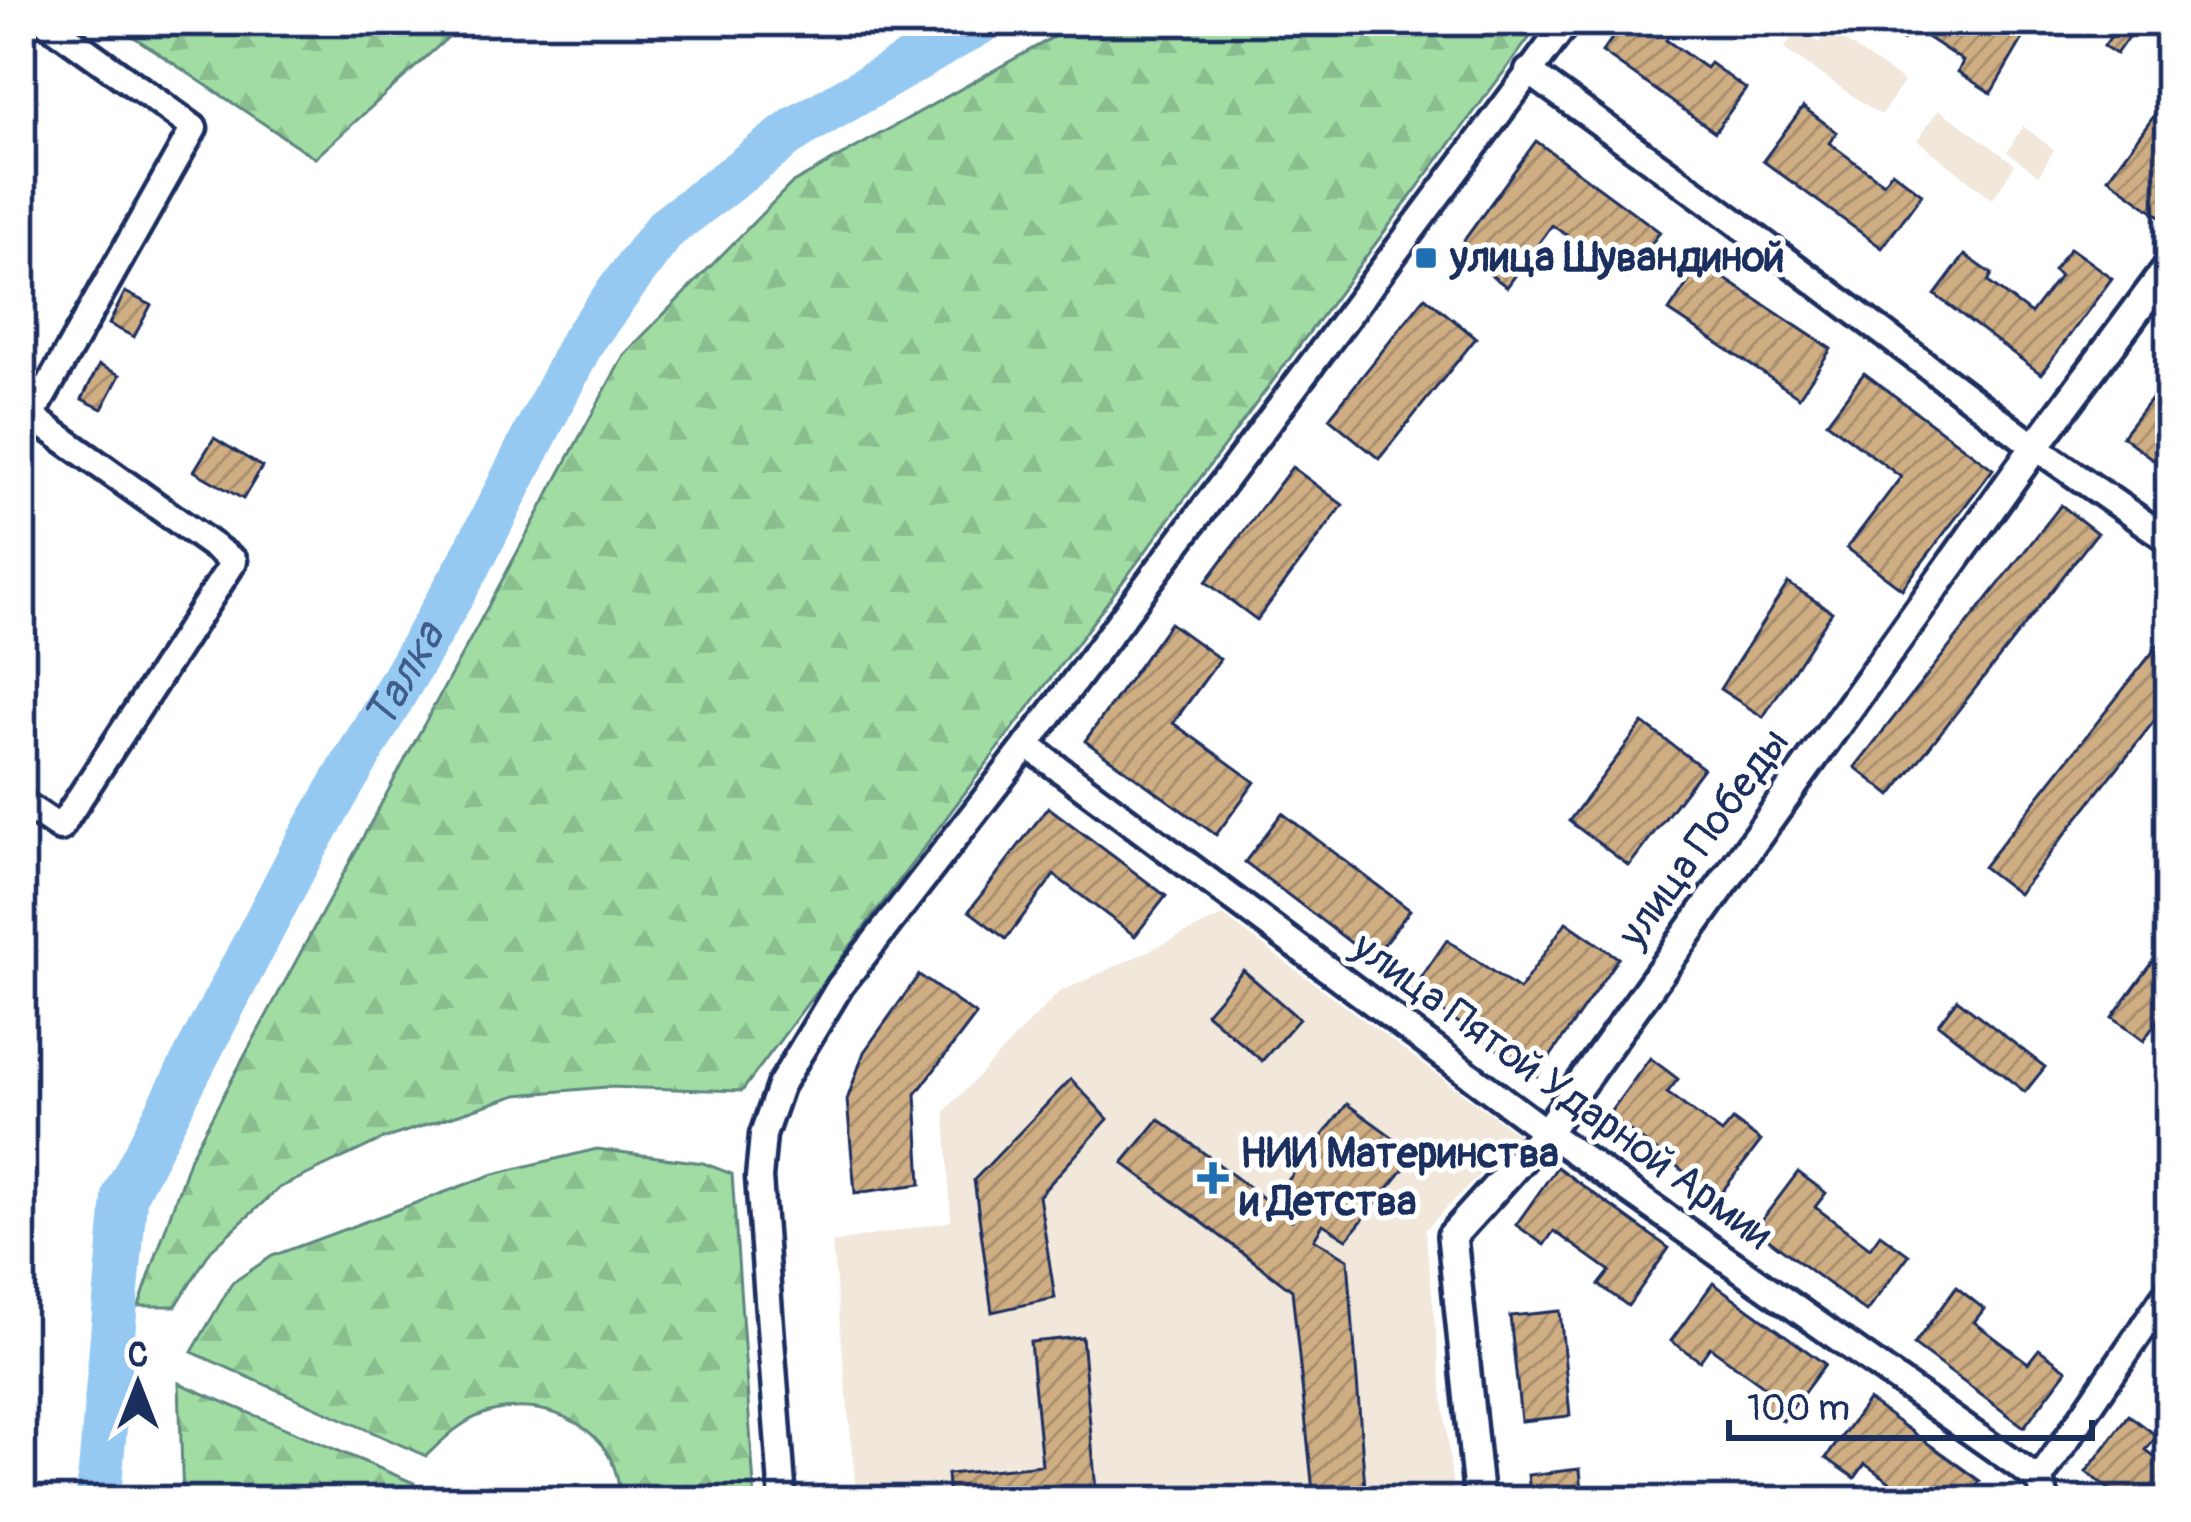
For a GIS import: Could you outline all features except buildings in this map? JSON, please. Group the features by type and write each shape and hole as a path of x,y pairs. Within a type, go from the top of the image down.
{"street":[{"path":"21,802 61,828 234,561 25,420 194,128 46,21"},
{"path":"783,1501 759,1178 763,1136 780,1086 840,986 1027,746 1568,21"},
{"path":"1528,71 2170,541"},
{"name":"улица Победы","path":"1479,1501 1452,1236 1546,1132 2170,266"},
{"name":"улица Пятой Ударной Армии","path":"1027,746 1546,1132 2043,1490"},
{"path":"2043,1490 2170,1288"}],"shaded area":[{"path":"1799,29 1819,43 1828,30 1904,82 1881,115 1784,49"},
{"path":"1939,109 2015,164 1993,199 1917,140"},
{"path":"2023,126 2054,150 2039,175 2007,152"},
{"name":"НИИ Материнства и Детства","path":"1223,916 1519,1135 1425,1230 1454,1501 857,1501 832,1243 951,1221 945,1111 1058,993"}],"green space":[{"path":"110,21 466,21 315,158"},
{"path":"1082,21 1542,21 742,1091 606,1087 517,1095 383,1139 279,1188 211,1250 176,1306 139,1306 190,1157 624,355 791,184"},
{"path":"597,1149 703,1163 732,1174 755,1501 619,1501 617,1476 595,1437 577,1423 533,1408 477,1416 426,1456 192,1352 232,1283 272,1256 494,1174"},
{"path":"179,1383 414,1483 412,1501 183,1501"}],"waterway":[{"name":"Талка","path":"98,1501 125,1194 299,858 468,567 583,340 665,229 797,128 982,21"}],"place":[{"name":"улица Шувандиной","path":"1426,258"},
{"name":"НИИ Материнства и Детства","path":"1213,1178"}]}
